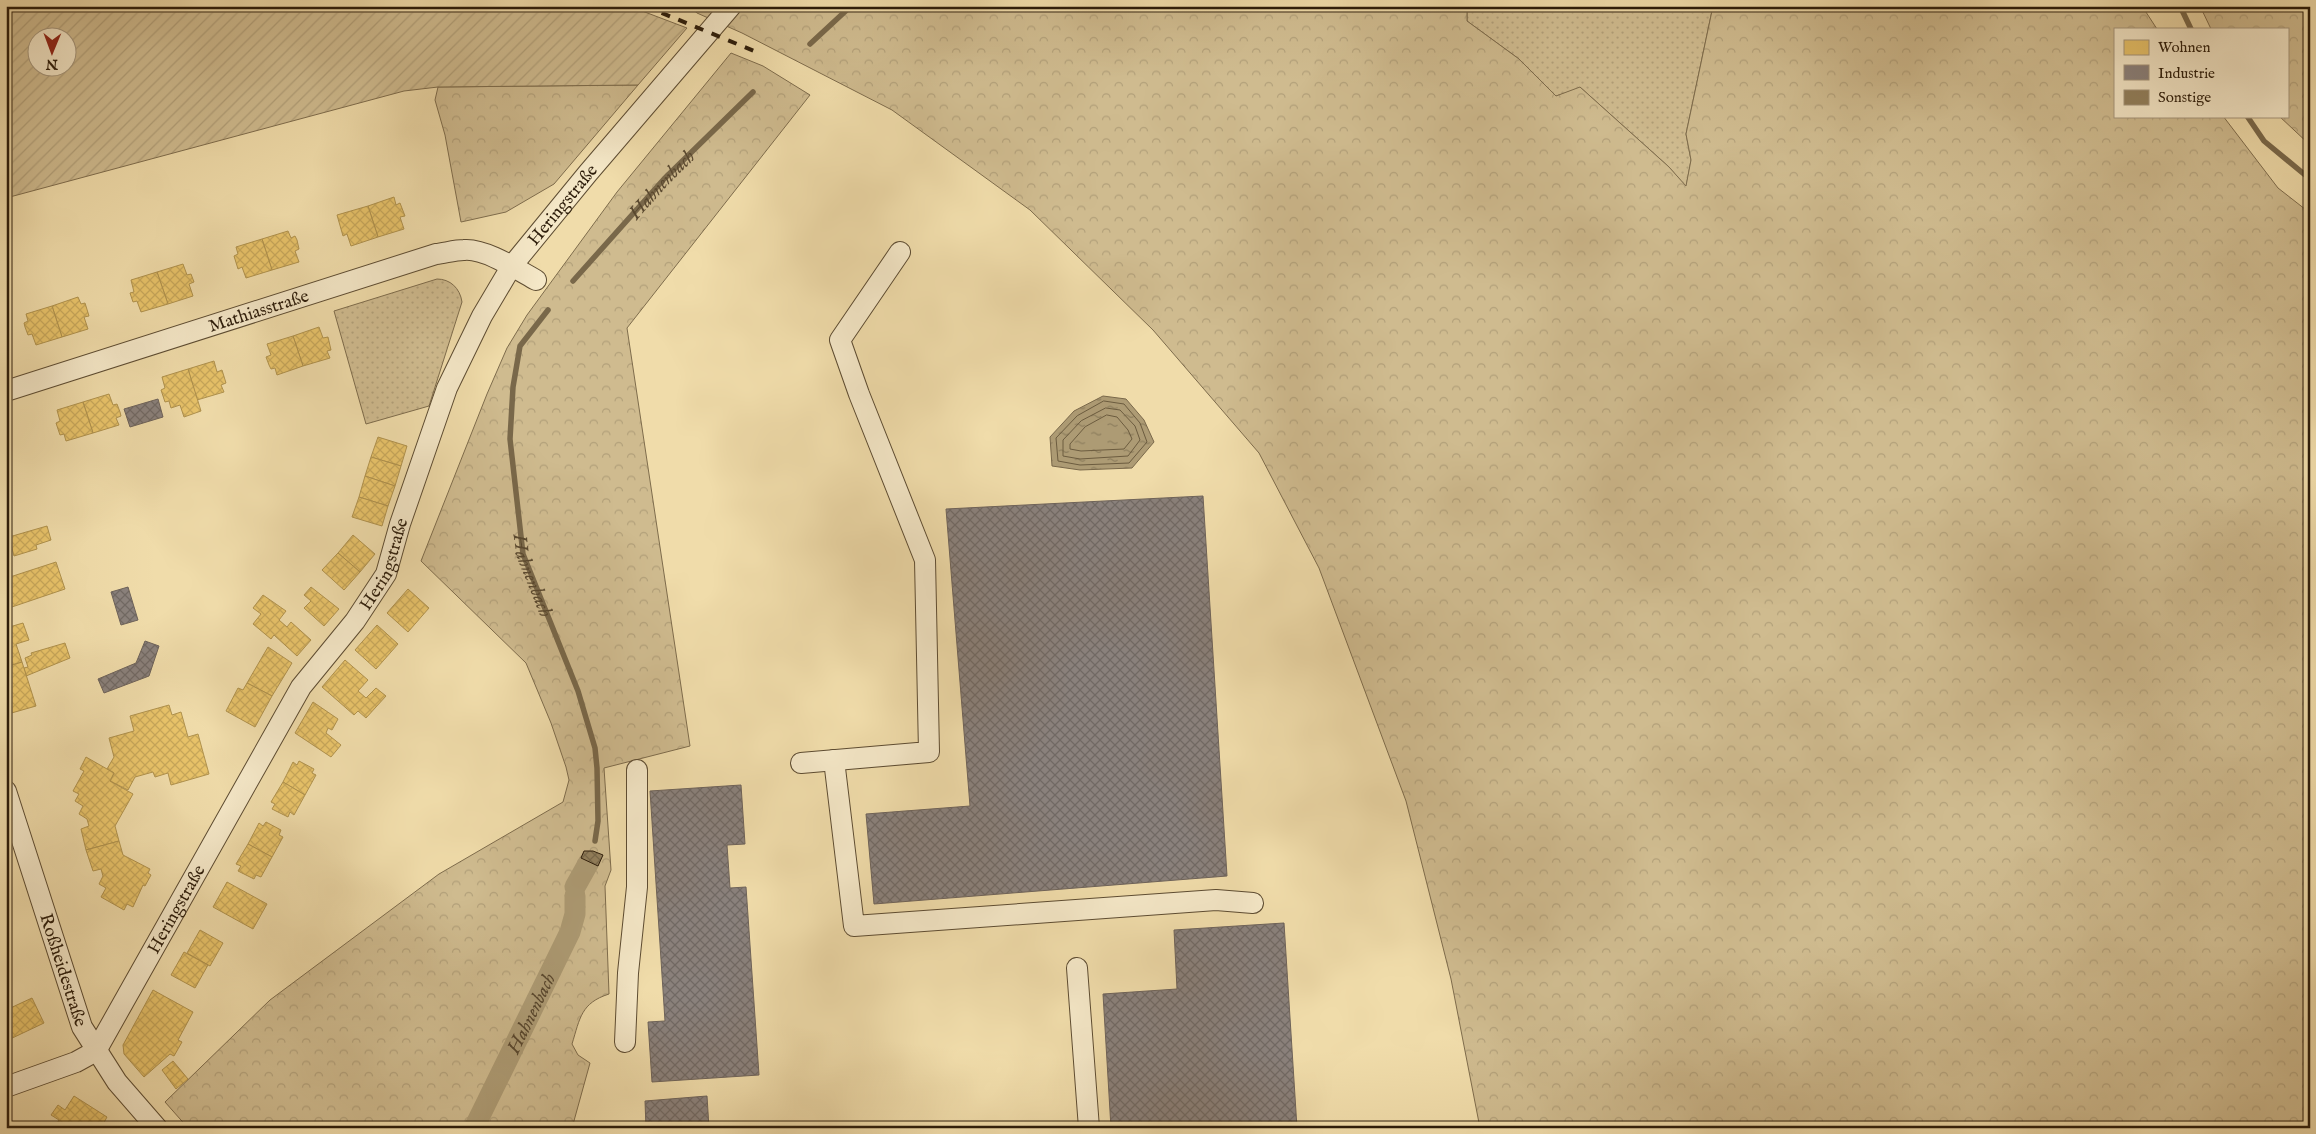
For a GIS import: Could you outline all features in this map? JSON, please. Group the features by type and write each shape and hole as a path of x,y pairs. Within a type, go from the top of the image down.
{"street":[{"name":"Heringstraße","path":"96,1051 301,687 355,621 386,574 400,524 447,388 482,316 512,267 606,152 731,6"},
{"name":"Mathiasstraße","path":"6,391 436,254 466,249 490,256 536,280"},
{"path":"802,763 929,752 925,560 859,394 840,340 900,252"},
{"path":"834,760 854,926 1216,900 1253,903"},
{"path":"625,1042 628,973 637,887 637,770"},
{"name":"Roßheidestraße","path":"6,791 72,1003 82,1027 117,1082 157,1128"},
{"path":"1077,968 1089,1128"},
{"path":"6,1088 76,1062 96,1051"}],"green space":[{"path":"6,6 629,6 687,28 638,85 438,87 404,91 6,198"},
{"path":"689,6 1467,6 1467,21 1519,59 1556,96 1580,87 1669,167 1686,186 1691,160 1686,134 1713,6 2142,6 2156,28 2114,28 2114,118 2225,118 2278,188 2310,213 2310,1128 1480,1128 1451,979 1406,801 1319,568 1259,453 1153,330 1030,210 892,110 742,33 697,13"},
{"path":"1467,6 1713,6 1686,134 1691,160 1686,187 1669,167 1581,88 1556,96 1519,59 1467,21"},
{"path":"2200,6 2310,6 2310,145 2281,118 2288,118 2288,28 2211,28"},
{"path":"731,53 763,66 810,95 627,328 690,746 604,768 611,870 605,886 609,994 587,1007 580,1019 572,1044 578,1055 590,1063 572,1128 188,1128 165,1102 270,1000 439,874 563,802 569,780 566,767 551,723 526,663 421,561 487,394 507,348 527,315 617,192"},
{"path":"638,85 554,184 506,212 461,222 445,135 435,100 438,87"},
{"path":"442,279 454,285 459,292 462,302 429,406 366,424 334,311"}],"water":[{"path":"1103,396 1126,399 1144,420 1154,442 1132,468 1080,470 1052,466 1050,437 1074,411"}],"building: Wohnen":[{"path":"394,197 396,205 400,203 405,216 400,217 404,229 378,237 368,206"},
{"path":"368,206 378,237 351,246 347,234 343,236 337,215"},
{"path":"288,231 291,238 295,236 297,240 299,249 295,251 299,262 272,270 262,239"},
{"path":"262,239 272,270 246,278 242,267 238,269 234,256 238,254 236,247"},
{"path":"183,264 187,275 191,274 194,282 189,284 193,296 168,304 157,272"},
{"path":"157,272 168,304 141,312 137,301 133,302 130,293 134,292 131,280"},
{"path":"78,297 81,304 85,303 89,316 84,317 88,329 62,337 52,306"},
{"path":"52,306 62,337 36,345 32,334 28,335 25,327 24,323 28,321 26,314"},
{"path":"319,327 323,338 328,337 331,350 327,351 330,358 303,366 293,336"},
{"path":"293,336 303,366 277,375 275,368 271,369 266,357 271,355 267,344"},
{"path":"214,361 217,372 222,370 226,383 221,385 224,392 197,400 188,369"},
{"path":"188,369 201,411 184,417 180,405 171,408 169,401 165,402 161,390 165,388 162,377"},
{"path":"109,394 113,405 117,404 120,412 121,416 116,418 119,425 93,433 83,402"},
{"path":"83,402 93,433 66,441 64,434 60,435 56,423 60,421 57,410"},
{"path":"378,437 407,446 401,466 371,457"},
{"path":"371,457 401,466 395,486 365,476"},
{"path":"365,476 395,486 388,506 359,497"},
{"path":"359,497 388,506 382,526 352,517"},
{"path":"47,526 51,540 36,545 37,549 14,556 9,537"},
{"path":"353,535 375,554 360,572 338,553"},
{"path":"338,553 360,572 344,590 322,570"},
{"path":"56,562 65,589 6,609 6,566 10,577"},
{"path":"311,587 339,609 324,626 304,608 311,601 304,595"},
{"path":"408,589 429,608 408,632 387,613"},
{"path":"263,595 286,611 279,620 287,627 291,622 311,640 297,656 274,635 271,639 253,624 261,614 253,608"},
{"path":"23,623 29,640 16,644 22,662 6,667 6,628"},
{"path":"377,625 398,644 376,669 355,650"},
{"path":"65,643 70,658 26,676 24,668 28,667 25,658 32,655 31,653"},
{"path":"268,647 292,663 272,696 247,683"},
{"path":"345,660 368,680 358,691 366,698 376,688 386,696 366,718 358,711 354,715 322,687"},
{"path":"22,662 36,706 8,714 6,667"},
{"path":"247,683 272,696 255,727 226,711 238,688 243,690"},
{"path":"313,702 338,719 332,730 328,728 326,733 341,745 331,757 295,733"},
{"path":"169,705 172,715 181,712 188,737 198,734 209,774 171,785 168,773 155,777 153,772 135,777 128,790 110,781 114,773 107,769 114,757 109,738 134,731 130,716"},
{"path":"86,757 114,773 110,781 133,794 115,826 119,841 86,850 81,829 89,826 87,819 79,814 83,806 75,801 79,794 73,791 84,771 80,769"},
{"path":"299,761 314,769 312,773 316,775 305,795 283,782 293,762 297,765"},
{"path":"283,782 305,795 294,815 290,812 288,817 272,809 275,804 271,802"},
{"path":"266,822 281,830 279,835 283,837 272,857 248,844 259,823 263,826"},
{"path":"119,841 123,855 150,869 148,873 151,875 145,886 143,885 133,907 127,904 124,910 101,897 106,888 99,884 103,876 101,869 93,871 86,850"},
{"path":"248,844 272,857 261,877 256,875 254,879 238,871 241,866 236,864"},
{"path":"227,882 267,904 253,929 213,907"},
{"path":"200,930 223,943 210,966 187,953"},
{"path":"184,952 208,965 195,988 171,975"},
{"path":"153,990 193,1012 178,1040 182,1042 174,1056 170,1054 144,1077 124,1054 123,1045"},
{"path":"32,998 44,1023 6,1041 6,1010"},
{"path":"173,1061 188,1079 176,1089 162,1070"},
{"path":"74,1096 107,1117 101,1128 54,1128 59,1120 51,1115 58,1105 65,1110"}],"building: Industrie":[{"path":"158,399 163,417 130,427 124,409"},
{"path":"1203,496 1227,876 874,904 866,814 970,806 946,509"},
{"path":"128,587 138,620 121,625 111,592"},
{"path":"145,641 159,646 149,676 104,693 98,679 136,663"},
{"path":"741,785 745,844 727,845 730,888 746,887 759,1075 652,1082 648,1022 665,1021 650,791"},
{"path":"1284,923 1297,1128 1240,1128 1240,1125 1197,1128 1111,1128 1103,994 1177,989 1174,930"},
{"path":"707,1096 709,1128 646,1128 645,1101"}],"building: Sonstige":[{"path":"584,851 593,851 603,855 598,866 581,858"}],"waterway":[{"name":"Hahnenbach","path":"810,44 851,6"},
{"path":"2180,6 2191,28"},
{"name":"Hahnenbach","path":"573,281 664,179 753,92"},
{"path":"2248,118 2264,141 2310,179"},
{"name":"Hahnenbach","path":"548,310 520,346 513,387 510,439 523,554 578,691 595,748 598,821 595,841"},
{"name":"Hahnenbach","path":"575,887 589,862"},
{"name":"Hahnenbach","path":"474,1128 570,932 575,914 575,896"}],"railway":[{"path":"645,6 759,53"}]}
